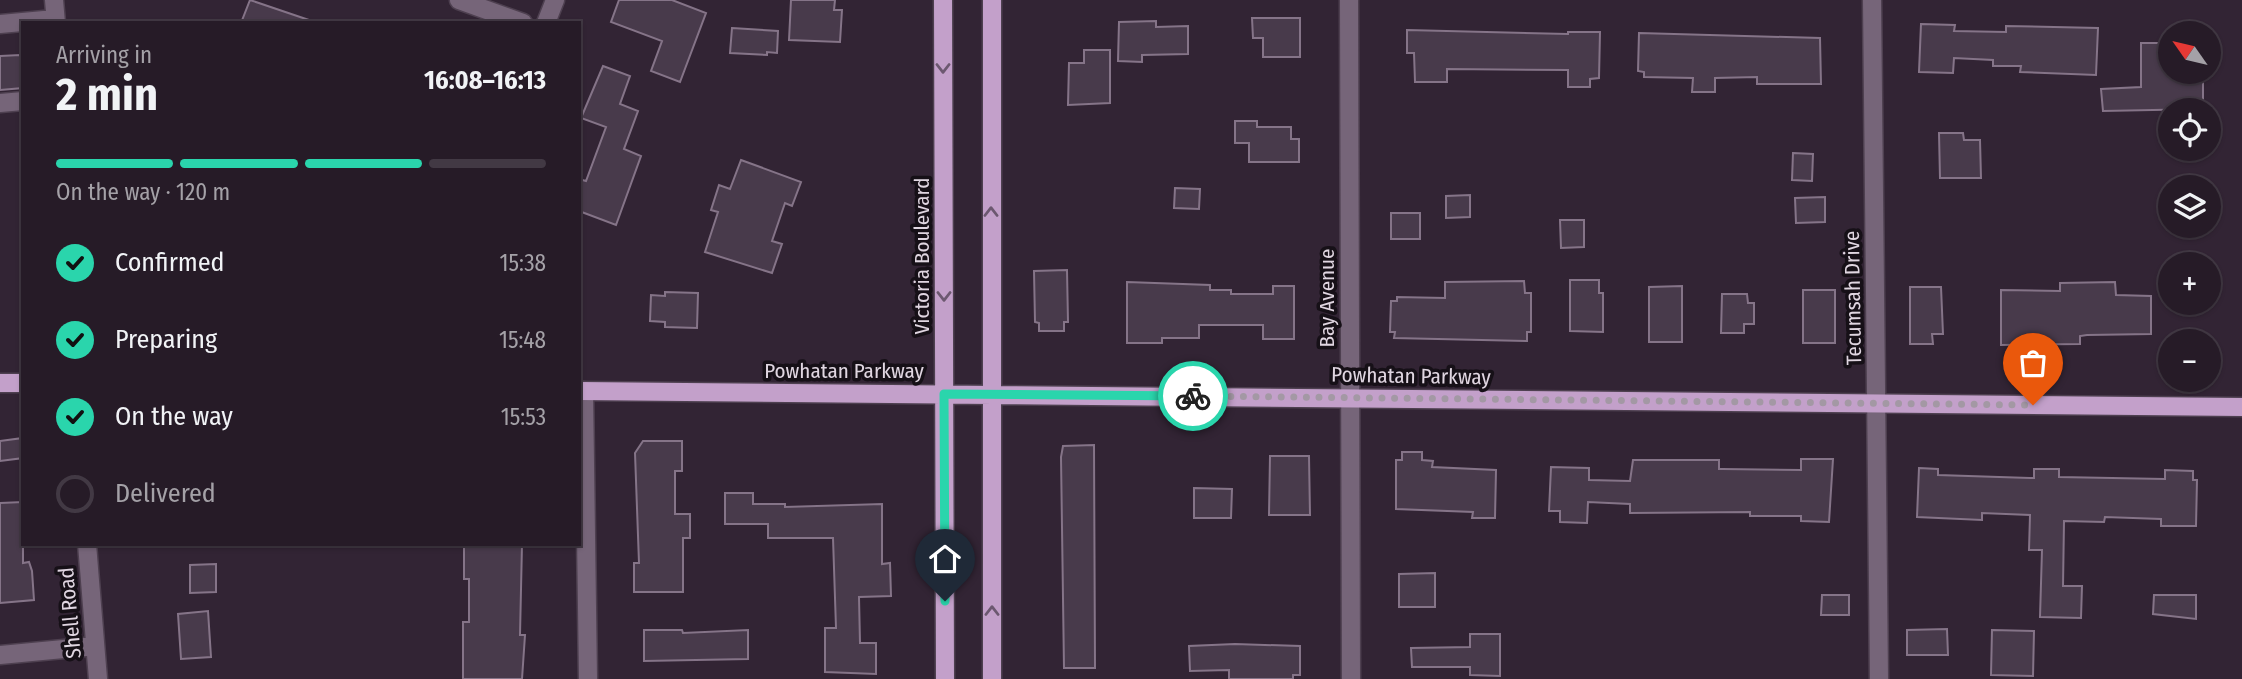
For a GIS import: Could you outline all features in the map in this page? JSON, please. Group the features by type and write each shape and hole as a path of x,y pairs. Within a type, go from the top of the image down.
{"main road":[{"name":"Victoria Boulevard","path":"943,0 945,679"},
{"path":"992,0 992,679"},
{"path":"0,383 21,383"},
{"name":"Powhatan Parkway","path":"582,391 2242,407"}],"street":[{"path":"54,0 55,21"},
{"path":"459,0 517,21"},
{"path":"547,21 555,0"},
{"name":"Bay Avenue","path":"1349,0 1351,679"},
{"name":"Tecumsah Drive","path":"1872,0 1879,679"},
{"path":"0,24 21,23"},
{"path":"0,103 21,101"},
{"path":"582,391 588,679"},
{"name":"Shell Road","path":"87,546 98,679"},
{"path":"0,654 95,646"}],"building":[{"path":"250,0 309,20 309,21 242,21"},
{"path":"619,0 672,0 706,13 680,82 651,71 662,41 611,22"},
{"path":"791,0 835,0 834,10 842,10 840,42 789,40"},
{"path":"1252,18 1300,18 1300,57 1263,57 1263,38 1253,38"},
{"path":"1156,21 1156,27 1188,26 1188,54 1142,55 1142,62 1118,61 1119,22"},
{"path":"1921,24 1955,25 1954,31 2006,32 2006,26 2098,28 2096,75 2020,72 2021,66 1993,66 1993,60 1954,58 1953,73 1919,72"},
{"path":"732,28 778,31 777,53 730,53"},
{"path":"1407,30 1568,34 1600,32 1599,78 1590,79 1590,87 1568,87 1568,70 1447,69 1447,82 1415,82 1414,53 1407,53"},
{"path":"1639,33 1820,38 1821,84 1757,84 1757,77 1715,78 1715,92 1692,92 1693,78 1644,77 1644,72 1638,71"},
{"path":"2141,43 2158,43 2158,84 2203,84 2203,98 2158,98 2158,110 2103,111 2101,89 2141,87"},
{"path":"1084,50 1110,50 1110,103 1068,105 1069,63 1084,63"},
{"path":"20,55 21,88 0,90 0,56"},
{"path":"603,66 630,76 620,104 638,111 624,149 641,156 616,225 581,212 581,180 586,181 606,127 581,118"},
{"path":"1235,121 1257,121 1257,127 1291,127 1291,139 1299,139 1299,162 1249,162 1249,143 1235,143"},
{"path":"1939,133 1963,133 1964,140 1980,140 1981,178 1940,178"},
{"path":"1793,153 1813,154 1812,181 1792,180"},
{"path":"741,160 801,182 792,206 785,203 772,241 782,244 772,273 705,252 718,212 711,210 719,185 730,189"},
{"path":"1175,188 1200,189 1199,209 1174,208"},
{"path":"1470,195 1470,217 1446,218 1446,196"},
{"path":"1825,197 1825,222 1796,223 1795,198"},
{"path":"1391,213 1420,213 1420,239 1391,239"},
{"path":"1560,220 1584,220 1584,247 1561,248"},
{"path":"1067,270 1068,322 1064,322 1064,331 1039,331 1039,323 1035,322 1034,271"},
{"path":"1570,280 1599,280 1599,293 1603,293 1603,332 1570,331"},
{"path":"1524,281 1525,293 1531,293 1531,332 1527,332 1527,341 1394,338 1395,332 1390,332 1391,301 1397,301 1397,297 1445,298 1445,282"},
{"path":"1127,282 1210,285 1210,290 1231,290 1231,294 1273,294 1273,286 1294,286 1294,339 1263,339 1263,325 1199,325 1199,338 1162,338 1162,343 1127,343"},
{"path":"2115,282 2116,295 2151,296 2151,334 2087,335 2080,336 2080,344 2001,345 2001,290 2060,291 2060,283"},
{"path":"1682,286 1682,342 1649,342 1649,287"},
{"path":"1910,287 1941,287 1943,334 1932,334 1933,344 1910,344"},
{"path":"1803,290 1835,290 1835,343 1803,343"},
{"path":"665,292 698,293 697,328 665,327 665,322 650,321 651,295 665,296"},
{"path":"1722,294 1747,294 1748,303 1754,303 1754,324 1744,324 1744,333 1721,333"},
{"path":"21,438 21,458 0,461 0,441"},
{"path":"643,441 682,441 682,471 675,471 675,514 690,514 690,538 683,538 683,592 634,592 634,563 639,563 635,453"},
{"path":"1094,445 1095,668 1064,668 1061,457 1063,446"},
{"path":"1402,452 1422,452 1422,460 1433,461 1432,467 1496,470 1495,518 1472,518 1473,512 1396,509 1396,460 1402,460"},
{"path":"1270,456 1309,456 1310,515 1269,515"},
{"path":"1801,459 1833,459 1829,522 1801,521 1801,516 1750,516 1750,512 1630,513 1630,504 1588,502 1587,523 1560,522 1560,511 1549,511 1551,467 1589,468 1589,480 1630,481 1633,460 1719,460 1719,469 1801,470"},
{"path":"1919,468 1938,469 1938,475 2030,478 2034,478 2034,469 2059,469 2059,477 2165,479 2165,470 2193,471 2193,480 2197,480 2196,526 2161,526 2161,519 2105,517 2104,522 2064,521 2063,586 2082,586 2081,618 2040,617 2042,550 2029,550 2030,515 1982,513 1982,520 1917,517"},
{"path":"1194,488 1232,489 1231,518 1194,518"},
{"path":"725,493 753,493 753,504 785,504 785,507 882,504 882,564 890,563 891,596 859,597 860,643 876,643 876,674 825,672 825,628 836,628 833,538 768,538 768,524 725,524"},
{"path":"21,502 23,563 29,562 32,571 34,600 0,603 0,503"},
{"path":"464,546 522,546 520,635 525,635 522,679 463,679 463,622 469,622 469,579 464,579"},
{"path":"216,564 216,592 190,593 190,565"},
{"path":"1435,573 1435,607 1399,607 1399,574"},
{"path":"1822,595 1849,595 1849,615 1821,615"},
{"path":"2154,595 2196,595 2196,619 2153,614"},
{"path":"208,611 211,657 181,659 178,614"},
{"path":"1947,629 1948,655 1907,655 1907,630"},
{"path":"644,630 682,630 683,633 748,630 748,659 644,661"},
{"path":"1992,630 2034,631 2033,676 1991,675"},
{"path":"1470,634 1500,634 1500,676 1470,675 1470,667 1412,667 1411,648 1470,647"},
{"path":"1189,646 1300,646 1300,675 1293,675 1293,679 1229,679 1229,670 1190,671"}],"way so far":[{"path":"1193,396 2033,405"}],"route":[{"path":"945,601 944,394 1193,396"}]}
